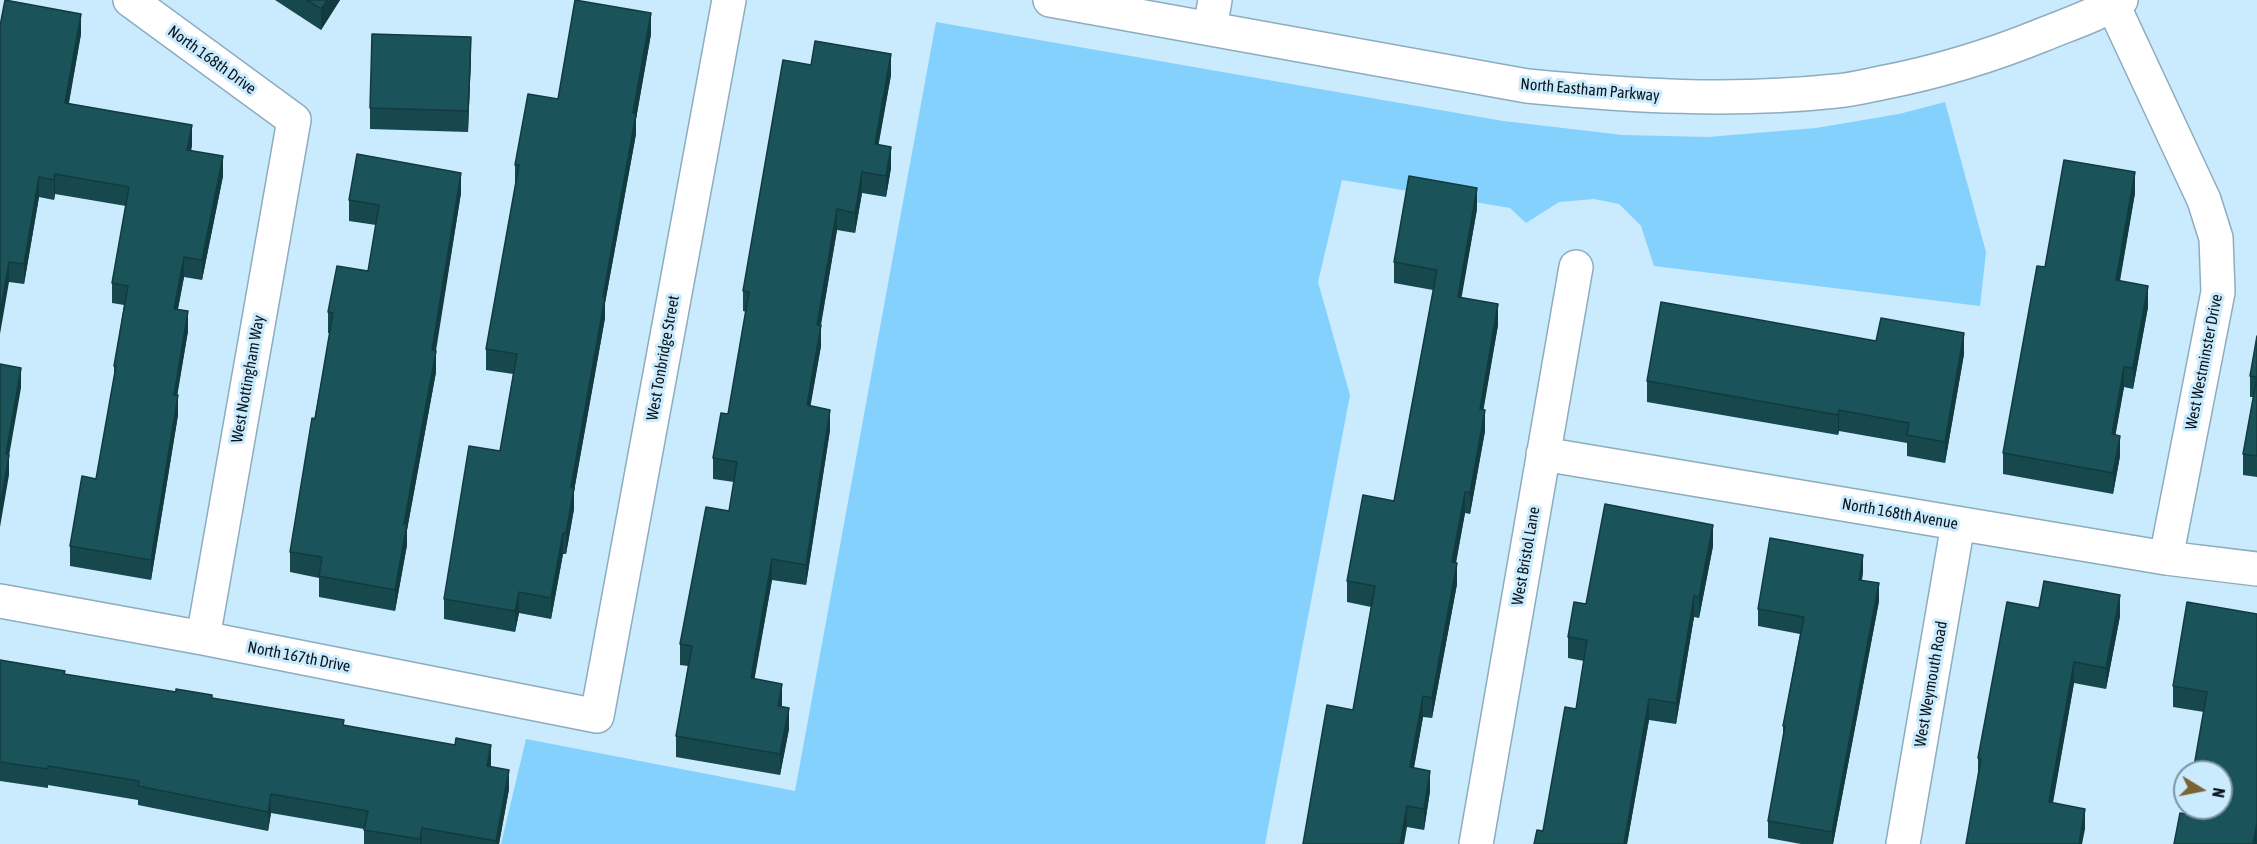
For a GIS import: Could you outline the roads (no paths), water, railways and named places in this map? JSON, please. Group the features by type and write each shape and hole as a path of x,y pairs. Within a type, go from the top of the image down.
{"street":[{"name":"North 168th Drive","path":"130,0 294,120"},
{"name":"West Tonbridge Street","path":"597,716 729,0"},
{"name":"North Eastham Parkway","path":"1050,0 1212,14 1527,86 1607,94 1682,97 1747,97 1838,91 1937,72 2016,46 2117,2"},
{"name":"West Westminster Drive","path":"2117,2 2204,200 2216,238 2218,292 2166,558"},
{"name":"West Nottingham Way","path":"203,638 294,120"},
{"name":"West Bristol Lane","path":"1476,844 1576,267"},
{"name":"North 168th Avenue","path":"1543,454 2166,558 2257,569"},
{"name":"West Weymouth Road","path":"1904,844 1958,524"},
{"name":"North 167th Drive","path":"0,601 203,638 597,716"}]}
